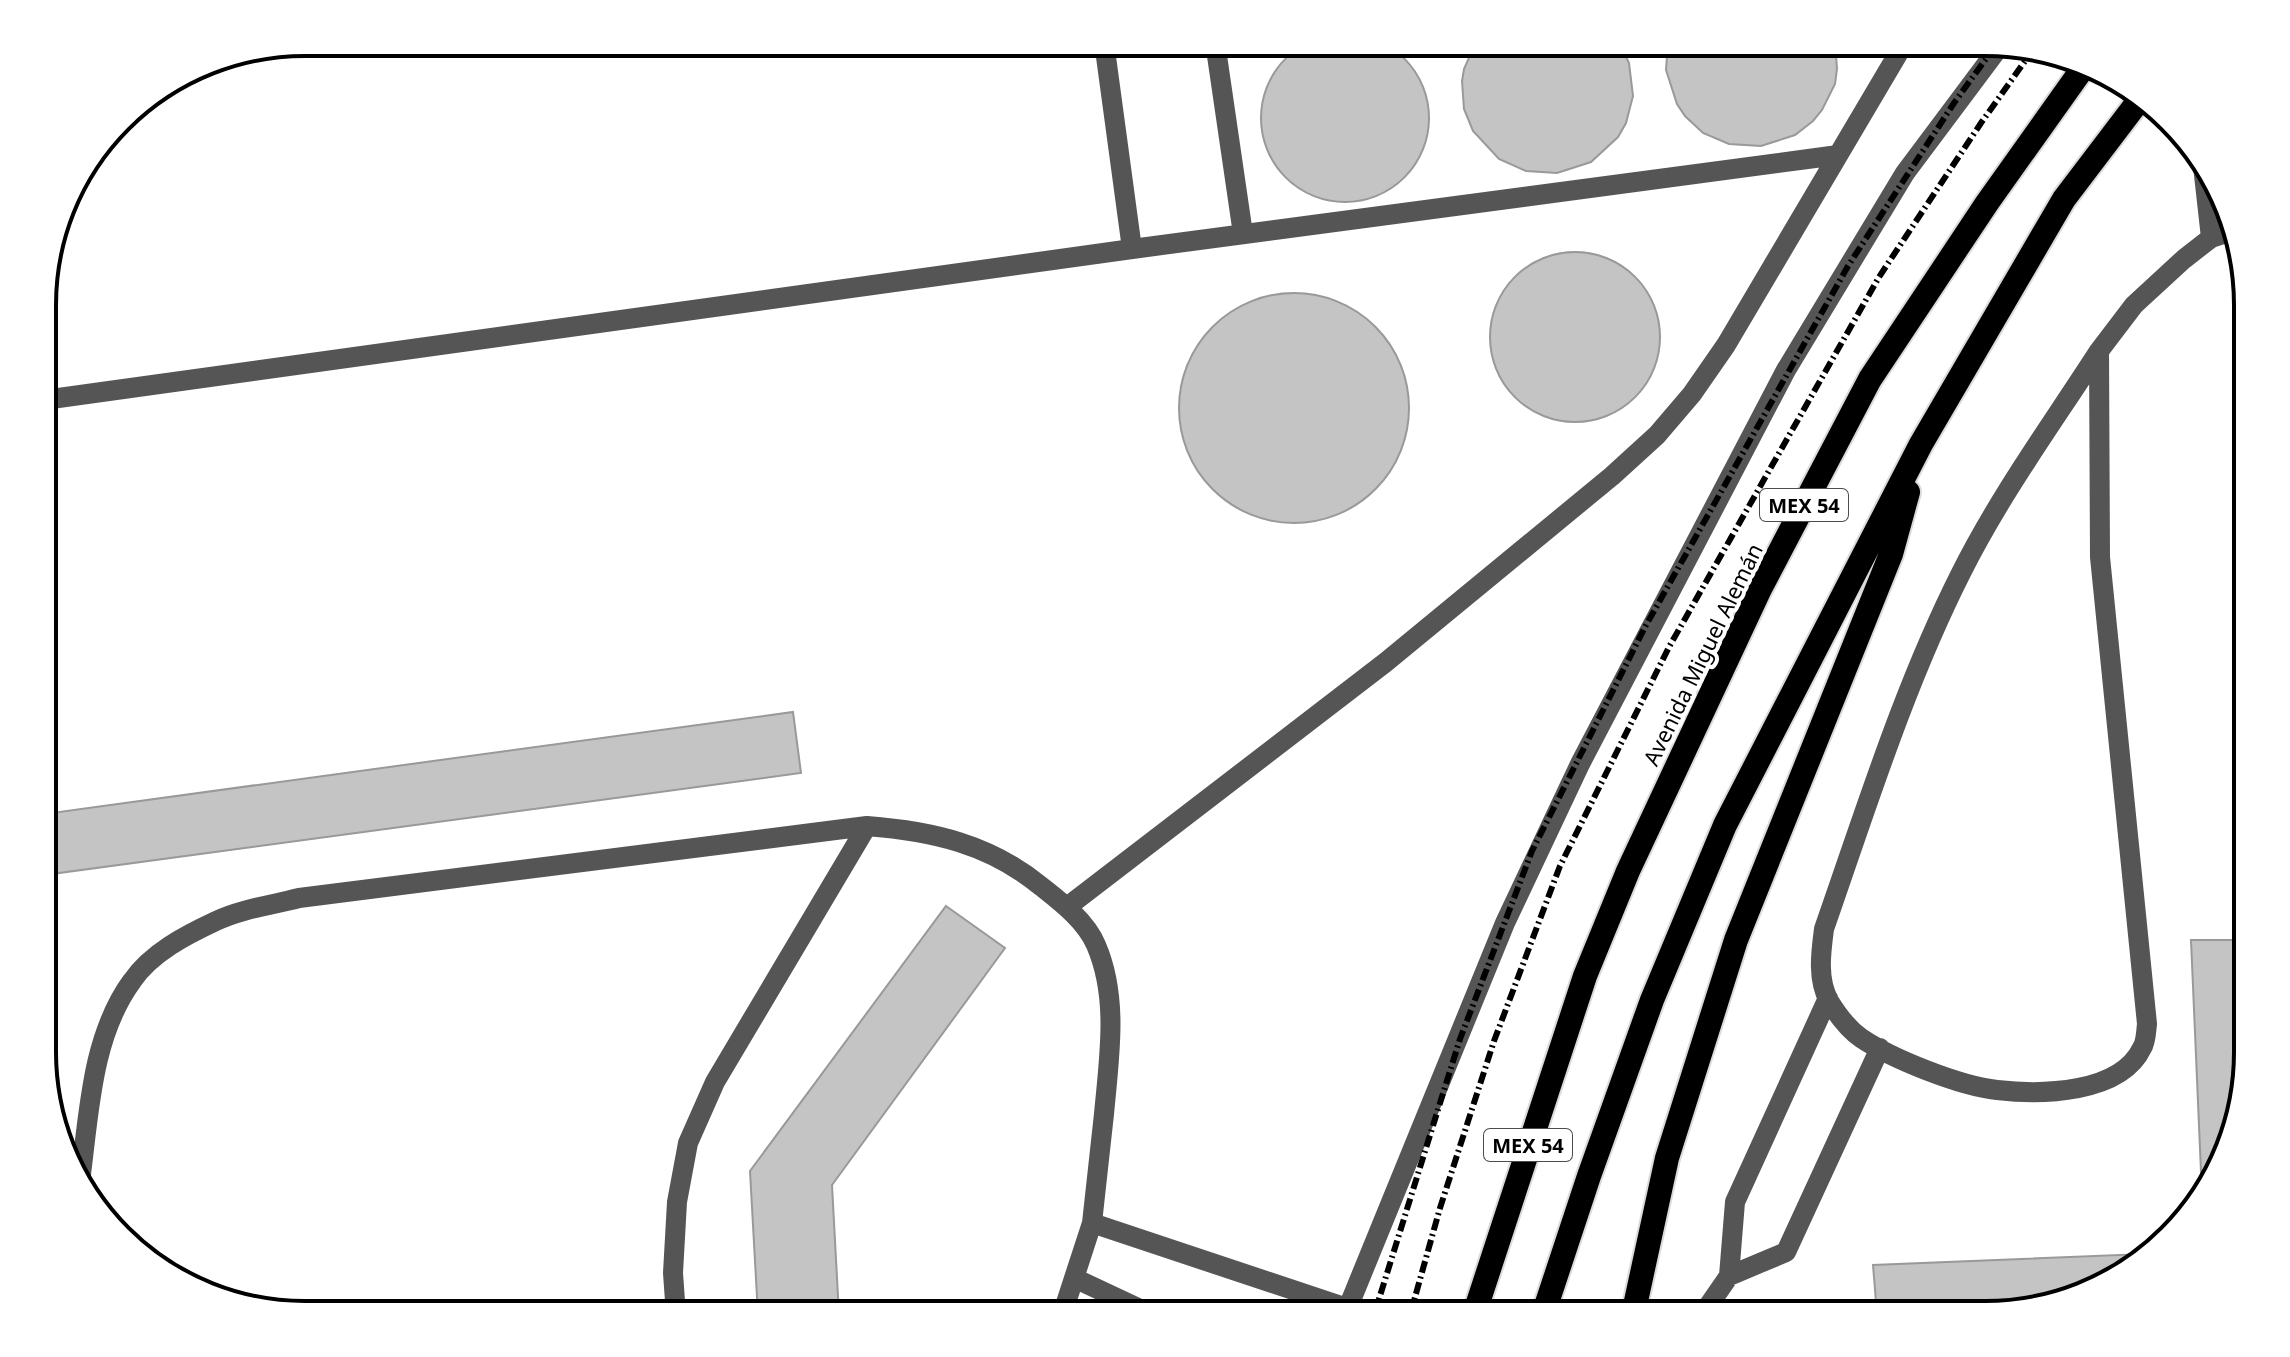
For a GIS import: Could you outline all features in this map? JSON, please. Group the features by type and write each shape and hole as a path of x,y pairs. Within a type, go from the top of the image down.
{"highway":[{"name":"Avenida Miguel Alemán","path":"1479,1300 1585,976 1628,871 1760,589 1870,379 1987,203 2078,74"},
{"name":"MEX 54","path":"1548,1300 1652,1000 1725,825 1921,444 2064,199 2135,106"},
{"path":"1636,1300 1667,1158 1736,940 1891,554 1921,444"}],"street":[{"path":"1106,56 1132,249"},
{"path":"1217,56 1243,234"},
{"path":"1067,907 1386,662 1612,476 1657,435 1692,394 1726,345 1897,56"},
{"path":"1350,1300 1505,923 1580,764 1786,370 1905,173 1992,56"},
{"path":"56,398 1838,155"},
{"path":"2099,351 2100,557 2147,1024 2143,1048 2128,1067 2105,1080 2079,1089 2050,1092 1996,1090 1968,1083 1860,1037 1844,1022 1828,998 1820,952 1824,929 1905,697 1962,570 1993,515 2099,351 2134,305 2184,259 2220,235 2214,209"},
{"path":"675,1301 673,1273 677,1202 688,1143 715,1082 867,826"},
{"path":"83,1163 93,1086 108,1024 132,980 166,948 219,919 299,898 867,826 918,830 968,845 1016,865 1067,907 1095,943 1108,991 1111,1043 1092,1223 1067,1301"},
{"path":"1712,1300 1729,1276 1735,1202 1828,998"},
{"path":"1729,1276 1786,1252 1880,1048"},
{"path":"1092,1223 1315,1300"},
{"path":"1074,1278 1122,1301"}],"building":[{"path":"1288,56 1402,56 1415,71 1428,102 1428,134 1415,165 1392,188 1361,201 1329,201 1298,188 1275,165 1262,134 1262,102 1267,86"},
{"path":"1470,56 1626,56 1633,96 1626,123 1618,137 1591,162 1557,173 1526,171 1499,159 1473,131 1464,109 1464,69"},
{"path":"1667,56 1836,56 1837,69 1835,84 1813,121 1795,135 1761,146 1729,144 1703,133 1677,104 1666,70"},
{"path":"1575,252 1608,258 1635,277 1654,304 1660,337 1654,370 1635,397 1608,416 1575,422 1542,416 1515,397 1496,370 1490,337 1496,304 1515,277 1542,258"},
{"path":"1294,293 1338,301 1376,326 1401,364 1409,408 1401,452 1376,490 1338,515 1294,523 1250,515 1212,490 1187,452 1179,408 1187,364 1212,326 1250,301"},
{"path":"793,712 801,773 56,873 56,812"},
{"path":"946,906 1005,948 832,1185 838,1301 757,1301 750,1171"},
{"path":"2191,940 2233,940 2232,1085 2226,1116 2201,1176"},
{"path":"2130,1255 2065,1288 2001,1300 1876,1300 1873,1265"}],"railway":[{"path":"1379,1300 1460,1039 1532,851 1645,627 1848,266 1988,56"},
{"path":"1414,1300 1440,1208 1494,1041 1560,866 1669,647 1879,277 2026,60"}]}
